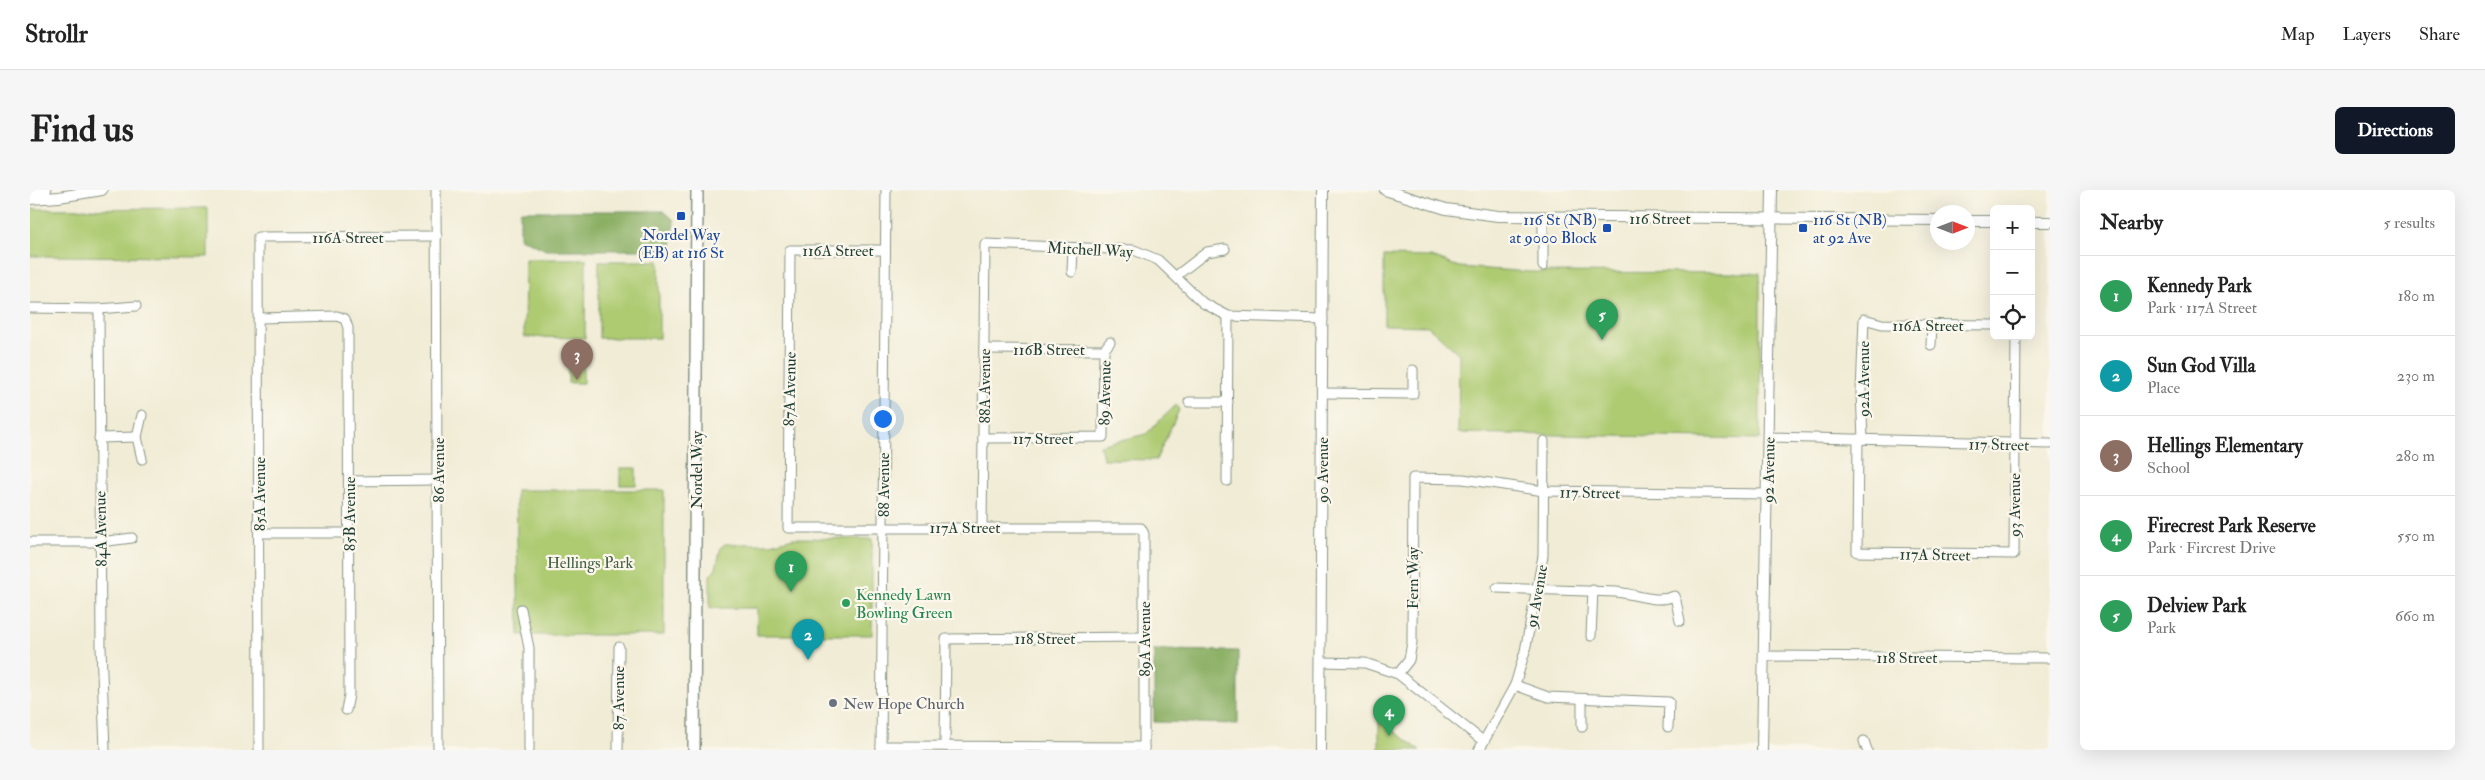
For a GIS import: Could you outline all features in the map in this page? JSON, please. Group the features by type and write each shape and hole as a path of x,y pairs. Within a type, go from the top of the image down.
{"main road":[{"name":"Nordel Way","path":"694,750 697,190"}],"street":[{"path":"30,191 46,190"},
{"path":"30,199 102,190"},
{"name":"86 Avenue","path":"436,190 438,750"},
{"name":"88 Avenue","path":"881,748 886,190"},
{"name":"90 Avenue","path":"1320,750 1323,190"},
{"name":"116 Street","path":"1385,190 1446,209 1473,214 1543,218 1930,220"},
{"name":"92 Avenue","path":"1762,750 1772,190"},
{"path":"1543,218 1543,266"},
{"path":"1975,221 1990,221"},
{"path":"2035,222 2050,222"},
{"name":"116A Street","path":"258,237 437,236"},
{"name":"85A Avenue","path":"258,237 259,750"},
{"name":"Mitchell Way","path":"985,244 1122,249 1142,252 1158,260 1203,303 1228,316 1323,319"},
{"name":"88A Avenue","path":"982,528 985,244"},
{"path":"1072,272 1073,248"},
{"path":"1176,276 1207,252 1225,249"},
{"name":"116A Street","path":"790,250 885,250"},
{"name":"87A Avenue","path":"788,528 790,250"},
{"path":"30,308 99,309 136,306"},
{"name":"84A Avenue","path":"99,309 100,542 104,750"},
{"name":"85B Avenue","path":"259,318 337,316 345,319 348,328 349,695 346,710"},
{"path":"1227,481 1228,316"},
{"name":"116A Street","path":"1864,319 1882,324 1990,325"},
{"name":"92A Avenue","path":"1857,552 1864,319"},
{"path":"1931,345 1932,325"},
{"name":"93 Avenue","path":"2014,554 2016,340"},
{"name":"116B Street","path":"984,349 1104,350 1110,342"},
{"name":"89 Avenue","path":"1103,437 1104,350"},
{"path":"1322,393 1413,394 1413,370"},
{"path":"1189,402 1228,402"},
{"path":"142,415 137,438 142,459"},
{"name":"117 Street","path":"983,438 1103,437"},
{"name":"117 Street","path":"1768,437 2050,444"},
{"path":"99,438 137,438"},
{"name":"91 Avenue","path":"1479,750 1515,685 1525,651 1543,556 1544,441"},
{"name":"117 Street","path":"1413,478 1463,479 1544,491 1767,494"},
{"name":"Fern Way","path":"1398,674 1409,660 1412,642 1413,478"},
{"path":"349,481 438,480"},
{"name":"117A Street","path":"788,528 1142,529"},
{"name":"89A Avenue","path":"1142,529 1144,748"},
{"path":"259,533 349,533"},
{"path":"30,542 100,542 132,538"},
{"name":"117A Street","path":"1857,552 2014,554"},
{"path":"1497,588 1593,590 1629,593 1643,599 1664,600 1675,596 1680,621"},
{"path":"1591,636 1593,590"},
{"path":"521,610 529,648 529,750"},
{"name":"118 Street","path":"945,746 946,639 1144,637"},
{"name":"87 Avenue","path":"618,750 619,647"},
{"name":"118 Street","path":"1764,656 2050,658"},
{"path":"1321,662 1365,663 1398,674 1483,741"},
{"path":"1515,685 1548,697 1669,702 1668,727"},
{"path":"1582,699 1582,726"},
{"path":"881,748 945,746 1144,748"}],"green space":[{"path":"208,208 208,257 30,256 30,209"},
{"path":"520,211 664,211 674,220 672,250 546,250 520,238"},
{"path":"1384,256 1432,257 1459,267 1531,272 1760,273 1760,439 1458,433 1459,354 1428,326 1384,325"},
{"path":"525,259 586,259 585,338 524,337"},
{"path":"599,261 659,261 659,338 599,338"},
{"path":"568,362 583,362 583,383 568,383"},
{"path":"1176,405 1179,410 1156,460 1103,459 1100,445 1146,434"},
{"path":"620,468 636,468 636,485 620,485"},
{"name":"Hellings Park","path":"516,490 664,490 664,635 519,635"},
{"path":"793,538 872,539 872,635 757,635 757,608 710,608 710,575 716,568 721,547 725,544 771,544"},
{"path":"1154,650 1238,651 1238,724 1154,722"},
{"path":"1379,721 1420,750 1379,750"}],"place":[{"name":"Nordel Way (EB) at 116 St","path":"681,216"},
{"name":"116 St (NB) at 9000 Block","path":"1607,228"},
{"name":"116 St (NB) at 92 Ave","path":"1803,228"},
{"name":"Delview Park","path":"1602,340"},
{"name":"Hellings Elementary","path":"577,380"},
{"name":"Kennedy Park","path":"791,592"},
{"name":"Kennedy Lawn Bowling Green","path":"846,603"},
{"name":"Sun God Villa","path":"808,660"},
{"name":"New Hope Church","path":"833,703"},
{"name":"Firecrest Park Reserve","path":"1389,736"}]}
